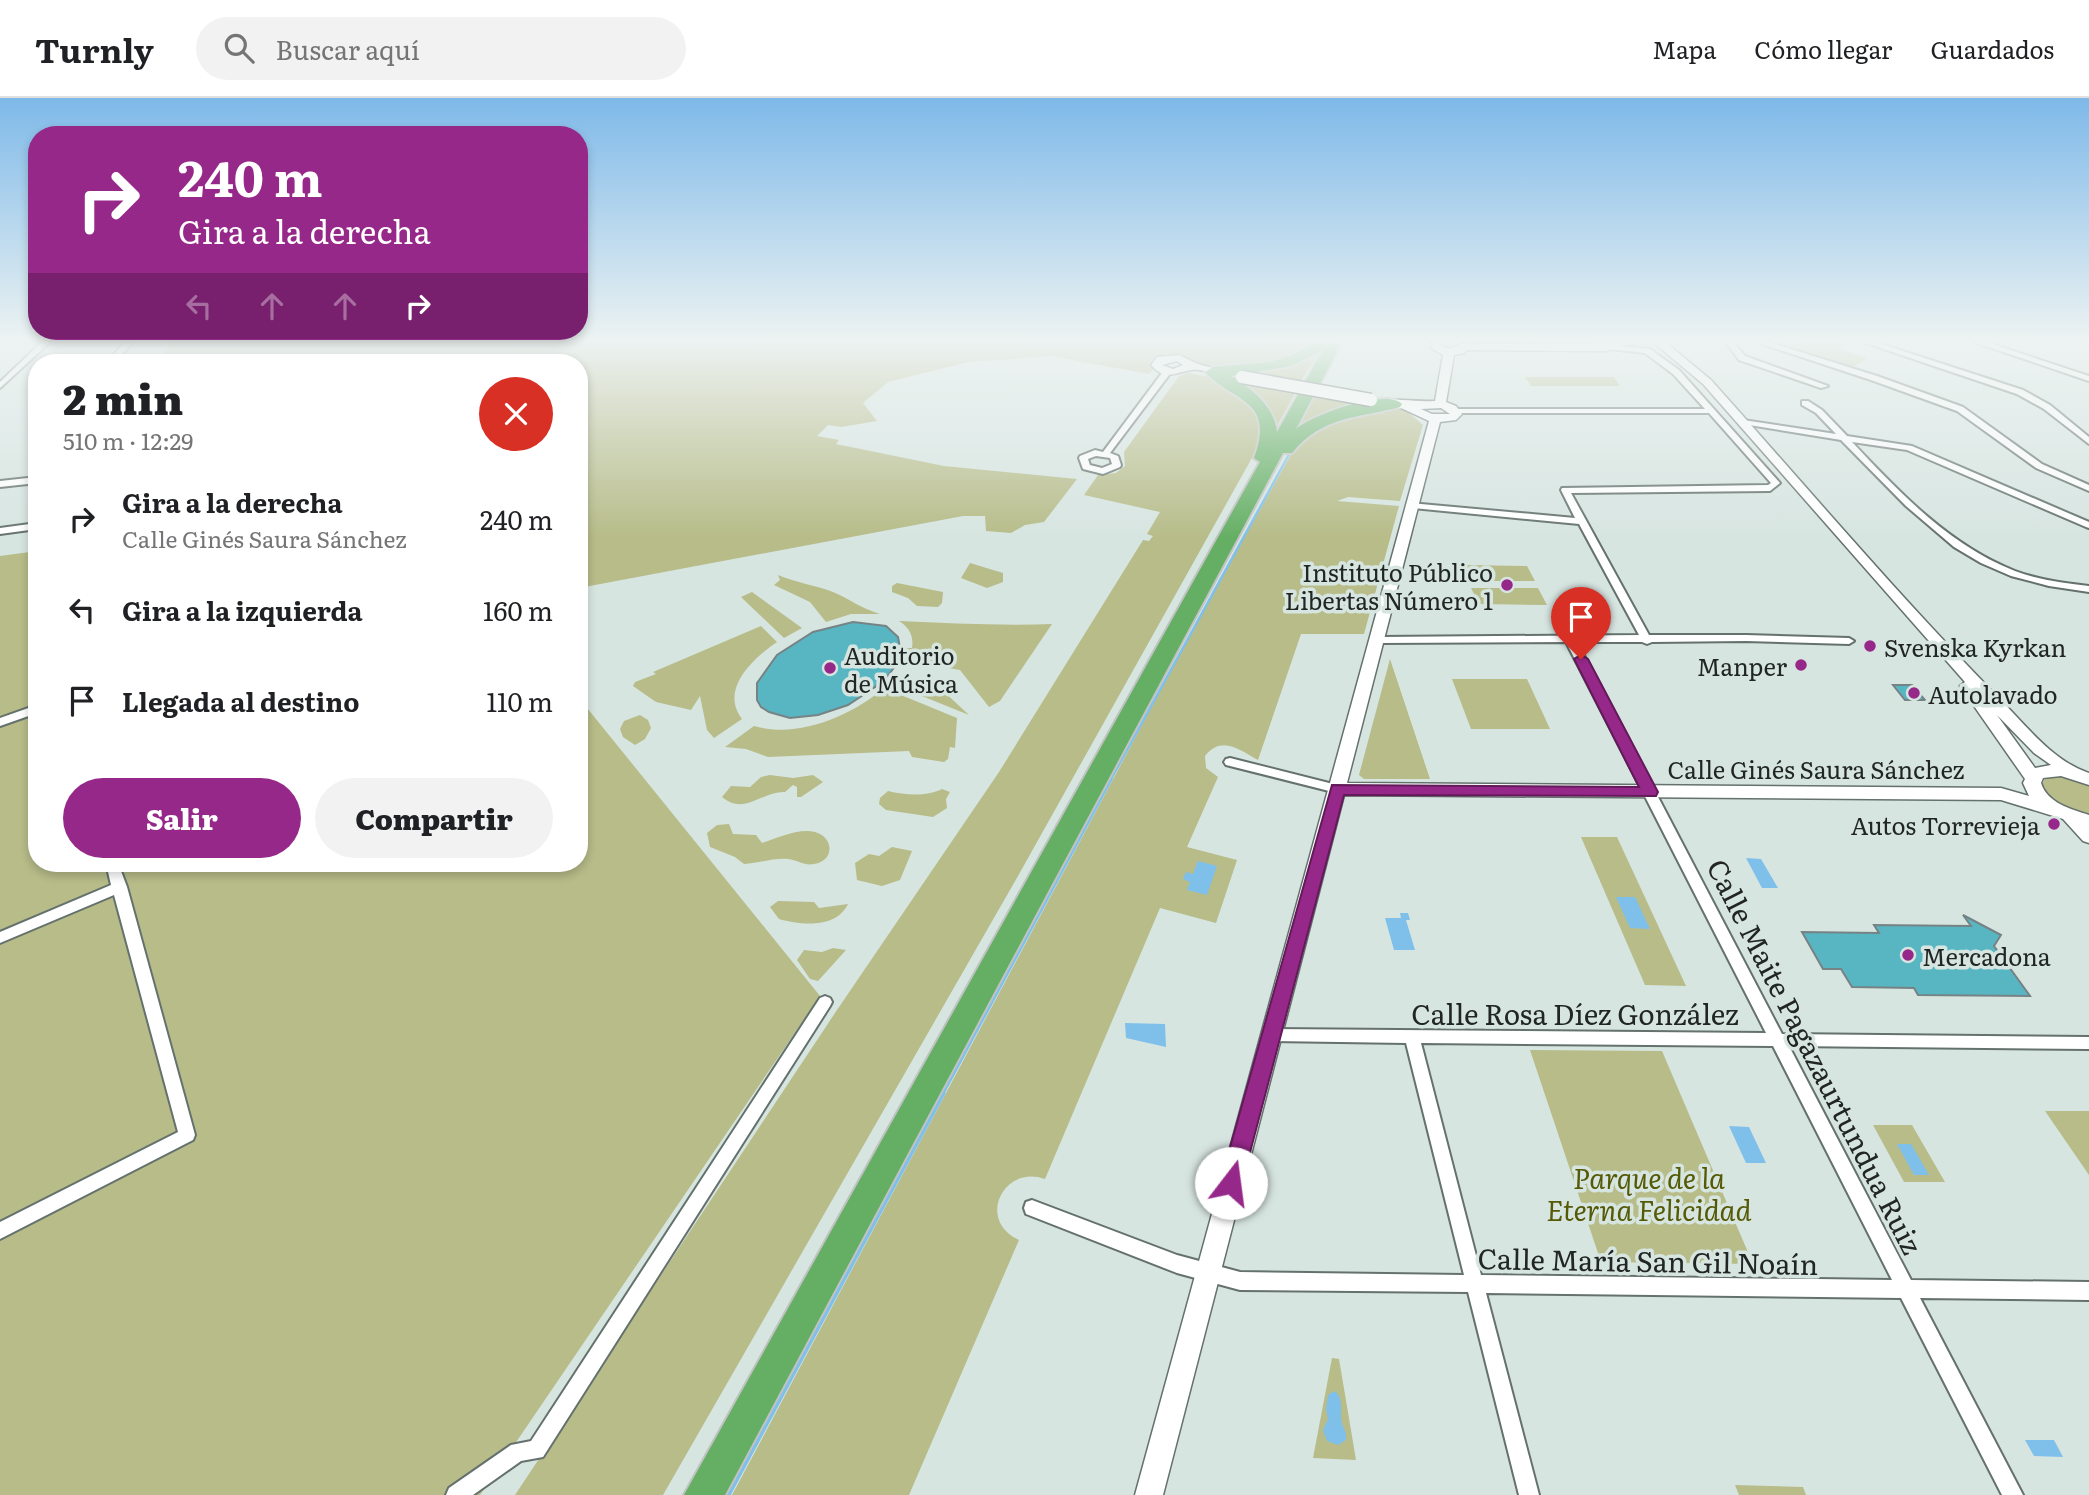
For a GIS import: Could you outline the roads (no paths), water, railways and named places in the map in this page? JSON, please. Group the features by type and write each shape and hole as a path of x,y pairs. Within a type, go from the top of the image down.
{"highway":[{"path":"1201,587 1206,571 1269,446 1269,420 1259,407"},
{"path":"704,1495 1299,407"},
{"path":"1201,587 1297,435 1331,416 1386,407"}],"street":[{"path":"1106,453 1141,407"},
{"path":"1411,407 1420,409 1435,419 1452,418 1456,411"},
{"path":"1420,409 1427,407"},
{"path":"1447,407 1456,411 1711,411"},
{"path":"1647,641 1566,489 1773,486 1776,483 1708,407"},
{"path":"1730,407 1947,654 2040,750 2081,776"},
{"path":"1809,407 1942,535 1965,552 2017,576 2089,589"},
{"path":"1955,407 2039,466 2089,488"},
{"path":"2047,407 2089,441"},
{"path":"1149,1495 1379,640 1435,419"},
{"path":"1743,422 1909,448 2089,524"},
{"path":"1753,433 1781,429"},
{"path":"0,484 28,481"},
{"path":"1413,505 1581,521"},
{"path":"0,531 28,527"},
{"path":"1379,640 1647,641 1746,638 1849,641"},
{"name":"Calle Maite Pagazaurtundua Ruiz","path":"1571,641 2014,1495"},
{"path":"1947,654 2033,778 2035,792 2089,836"},
{"path":"0,722 28,712"},
{"path":"1230,762 1337,789"},
{"path":"2001,794 2052,769 2081,776"},
{"name":"Calle Ginés Saura Sánchez","path":"1337,789 2001,794"},
{"path":"2001,794 2089,821"},
{"path":"0,1231 187,1135 115,872"},
{"path":"0,938 120,887"},
{"path":"456,1495 518,1452 536,1450 825,1002"},
{"name":"Calle Rosa Díez González","path":"1272,1035 2089,1043"},
{"path":"1412,1038 1529,1495"},
{"name":"Calle María San Gil Noaín","path":"1032,1208 1208,1275 1247,1281 2089,1291"}],"water":[{"path":"1746,858 1761,859 1778,888 1762,888"},
{"path":"1198,861 1217,866 1207,895 1187,890 1190,882 1183,879 1186,872 1193,874"},
{"path":"1616,897 1635,897 1650,929 1630,928"},
{"path":"1400,913 1408,913 1410,920 1406,920 1415,950 1394,950 1385,918 1401,918"},
{"path":"1125,1023 1165,1024 1166,1047 1126,1038"},
{"path":"1729,1126 1749,1127 1766,1163 1746,1163"},
{"path":"1897,1144 1911,1144 1929,1175 1914,1175"},
{"path":"1335,1391 1340,1398 1341,1419 1346,1435 1346,1440 1338,1445 1327,1441 1323,1430 1328,1419 1328,1395"},
{"path":"2025,1440 2054,1440 2063,1457 2034,1456"}],"waterway":[{"path":"1110,781 1292,449"},
{"path":"942,1095 1111,779"},
{"path":"728,1495 943,1093"}],"place":[{"name":"Instituto Público Libertas Número 1","path":"1507,585"},
{"name":"Svenska Kyrkan","path":"1870,646"},
{"name":"Manper","path":"1801,665"},
{"name":"Auditorio de Música","path":"830,668"},
{"name":"Autolavado","path":"1914,693"},
{"name":"Autos Torrevieja","path":"2054,824"},
{"name":"Mercadona","path":"1908,955"}],"park label":[{"name":"Parque de la Eterna Felicidad","path":"1649,1193"}]}
